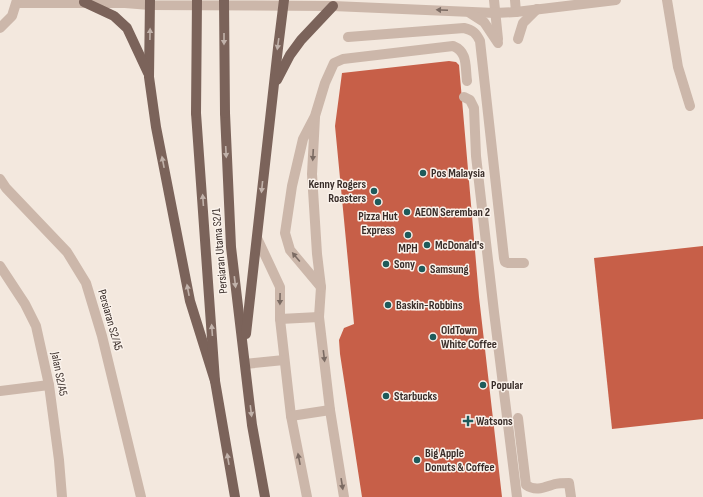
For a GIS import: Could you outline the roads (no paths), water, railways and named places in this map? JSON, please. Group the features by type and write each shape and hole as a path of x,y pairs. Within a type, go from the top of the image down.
{"main road":[{"name":"Persiaran Utama S2/1","path":"197,0 196,113 216,381 234,497"},
{"name":"Persiaran Utama S2/1","path":"224,0 224,113 231,247 252,425 265,497"},
{"path":"84,2 114,16 127,28 149,77"},
{"path":"150,2 149,77 156,127 190,301 216,381"},
{"path":"244,352 284,3"},
{"path":"274,86 290,55 301,40 333,6"}],"street":[{"path":"468,12 484,22 498,43 494,0"},
{"path":"514,0 516,12"},
{"path":"1,29 12,16 17,1 284,3 495,13 516,12 616,0"},
{"path":"666,0 678,67 690,106"},
{"path":"518,39 523,23 537,9"},
{"path":"348,37 464,28 472,30 476,34 480,41 504,258 505,262 508,264 524,263"},
{"path":"321,288 290,250 285,233 292,186 303,139 315,116 334,63 343,59 453,46 460,49 465,57 467,81"},
{"path":"464,97 470,100 474,108 476,156 517,497"},
{"path":"315,116 312,174 317,254 321,288 319,317 330,410 344,497"},
{"path":"295,171 312,174"},
{"name":"Persiaran S2/A5","path":"0,179 6,188 67,252 86,283 102,336 141,497"},
{"path":"257,238 280,287 280,319 291,416 307,497"},
{"name":"Jalan S2/A5","path":"0,266 25,304 36,326 50,385 62,497"},
{"path":"280,319 319,317"},
{"path":"245,364 284,360"},
{"path":"0,390 50,385"},
{"path":"291,416 330,410"},
{"path":"518,418 526,485 535,489 550,492 555,484 569,483 571,497"}],"place":[{"name":"Pos Malaysia","path":"423,173"},
{"name":"Kenny Rogers Roasters","path":"374,191"},
{"name":"Pizza Hut Express","path":"378,202"},
{"name":"AEON Seremban 2","path":"407,212"},
{"name":"MPH","path":"408,235"},
{"name":"McDonald's","path":"427,245"},
{"name":"Sony","path":"386,264"},
{"name":"Samsung","path":"422,269"},
{"name":"Baskin-Robbins","path":"388,305"},
{"name":"OldTown White Coffee","path":"433,337"},
{"name":"Popular","path":"483,385"},
{"name":"Starbucks","path":"386,396"},
{"name":"Watsons","path":"468,421"},
{"name":"Big Apple Donuts & Coffee","path":"417,460"}]}
